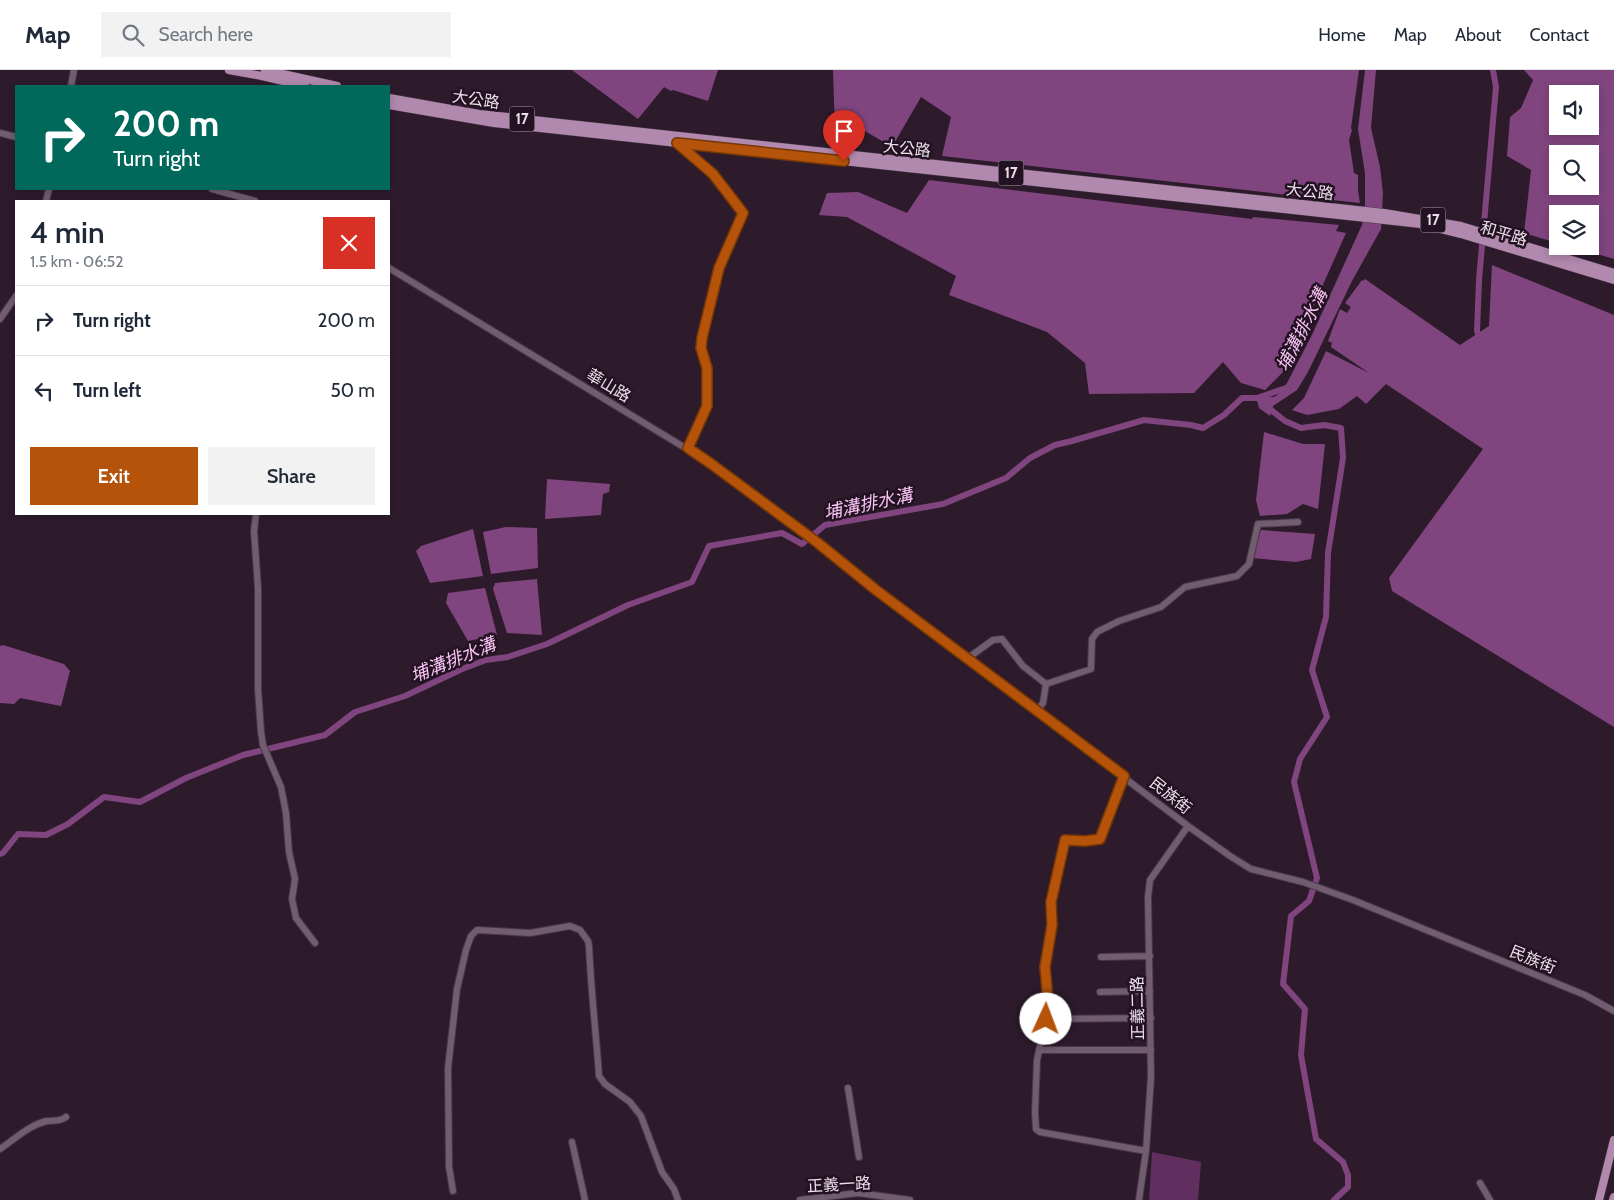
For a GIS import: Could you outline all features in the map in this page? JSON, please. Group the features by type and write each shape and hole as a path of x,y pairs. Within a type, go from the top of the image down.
{"main road":[{"path":"229,70 301,85"},
{"path":"265,70 289,73 332,85"},
{"name":"大公路","path":"390,98 479,114 656,137 1384,216"},
{"name":"大公路","path":"390,105 494,123 656,137 677,143 923,167"},
{"name":"和平路","path":"1384,216 1479,236 1614,278"},
{"path":"1599,1200 1614,1140"}],"street":[{"path":"71,85 74,70"},
{"path":"0,133 15,137"},
{"path":"677,143 713,174 743,213 719,268 702,338 701,348 707,368 707,406 688,448"},
{"path":"216,190 251,200"},
{"name":"華山路","path":"390,269 502,338 688,448 818,543"},
{"path":"0,319 15,297"},
{"path":"256,515 254,530 258,588 258,688 261,732 263,745 281,787 286,813 289,852 295,879 292,899 296,918 315,943"},
{"path":"1046,684 1090,670 1092,639 1097,632 1161,607 1185,586 1237,576 1249,564 1258,524 1298,522"},
{"name":"民族街","path":"818,543 876,590 1188,826 1252,869 1303,882 1383,911 1585,995 1614,1011"},
{"path":"968,658 993,640 1002,638 1024,666 1046,684"},
{"path":"1037,711 1043,703 1046,684"},
{"path":"1124,776 1100,839 1085,841 1065,840 1062,850 1051,902 1052,925 1045,967 1048,1001 1039,1050 1036,1084 1036,1130 1146,1150"},
{"name":"正義二路","path":"1139,1200 1146,1150 1151,1077 1148,897 1150,880 1188,826"},
{"path":"453,1191 448,1167 448,1068 457,989 471,936 477,930 530,933 570,926 584,934 589,946 599,1076 605,1084 630,1102 641,1116 662,1172 674,1189 678,1200"},
{"path":"1101,957 1150,956"},
{"path":"1100,992 1150,992"},
{"path":"1046,1019 1150,1018"},
{"path":"1039,1050 1151,1050"},
{"path":"848,1088 859,1157"},
{"path":"0,1149 31,1126 48,1121 62,1120 66,1117"},
{"path":"572,1142 585,1200"},
{"path":"1480,1183 1490,1200"},
{"name":"正義一路","path":"800,1200 858,1193 910,1200"}],"shaded area":[{"path":"1152,1152 1201,1162 1198,1200 1149,1200"}],"water":[{"path":"572,70 718,70 708,101 671,91 664,87 638,119"},
{"path":"833,70 1359,70 1352,130 1349,140 1354,173 1358,175 1360,203 942,156 951,117 921,97 892,147 865,131 835,132"},
{"path":"1365,70 1376,70 1371,128 1380,167 1383,193 1381,229 1352,281 1308,372 1297,390 1273,406 1270,416 1259,408 1256,397 1274,397 1280,393 1287,383 1312,335 1362,225 1365,212 1365,173 1358,129"},
{"path":"1524,70 1614,70 1614,259 1599,255 1599,205 1549,205 1549,241 1524,233 1531,170 1507,156 1510,117 1521,108 1533,80"},
{"path":"929,180 1252,219 1253,217 1339,225 1336,231 1346,233 1285,370 1265,390 1241,383 1223,362 1194,393 1089,394 1085,363 1047,332 949,295 956,276 847,217 819,215 827,193 858,192 907,213"},
{"path":"1492,265 1614,315 1614,727 1392,591 1389,578 1483,449 1386,384 1366,404 1357,396 1339,409 1307,415 1292,410 1304,398 1326,351 1369,373 1331,347 1332,343 1328,341 1340,309 1347,313 1351,307 1345,303 1362,280 1365,279 1460,345 1489,326"},
{"path":"1264,432 1303,444 1325,444 1318,509 1303,504 1287,514 1260,516 1256,500"},
{"path":"547,479 610,484 609,492 603,494 601,515 545,519"},
{"path":"506,527 537,528 538,568 491,574 483,532"},
{"path":"473,529 483,576 430,583 416,551 421,546"},
{"path":"1261,530 1315,534 1311,559 1296,562 1252,558"},
{"path":"537,579 542,635 507,633 493,589 495,583"},
{"path":"485,588 497,635 468,641 446,603 448,593"},
{"path":"3,645 64,664 70,671 61,706 20,698 14,704 0,703 0,646"}],"waterway":[{"path":"1481,340 1477,331 1479,280 1496,87 1493,70"},
{"name":"埔溝排水溝","path":"0,854 3,853 18,834 46,835 68,824 104,797 140,802 186,778 243,755 325,735 355,712 405,696 462,669 486,660 508,657 547,644 628,605 692,582 709,546 782,533 802,544 825,525 943,504 1006,478 1030,458 1055,445 1144,420 1203,428 1224,415 1242,398 1257,398 1289,387"},
{"path":"1266,406 1285,421 1301,428 1324,425 1341,428 1343,458 1328,553 1326,617 1312,670 1327,717 1300,759 1294,782 1317,878 1309,901 1291,916 1283,984 1305,1009 1301,1055 1316,1139 1343,1162 1348,1175 1348,1187 1334,1200"}],"route":[{"path":"844,161 677,143 713,174 743,213 719,268 702,338 701,348 707,368 707,406 688,448 818,543 876,590 1124,776 1100,839 1085,841 1065,840 1051,902 1052,925 1045,967 1048,1001 1046,1019"}]}
